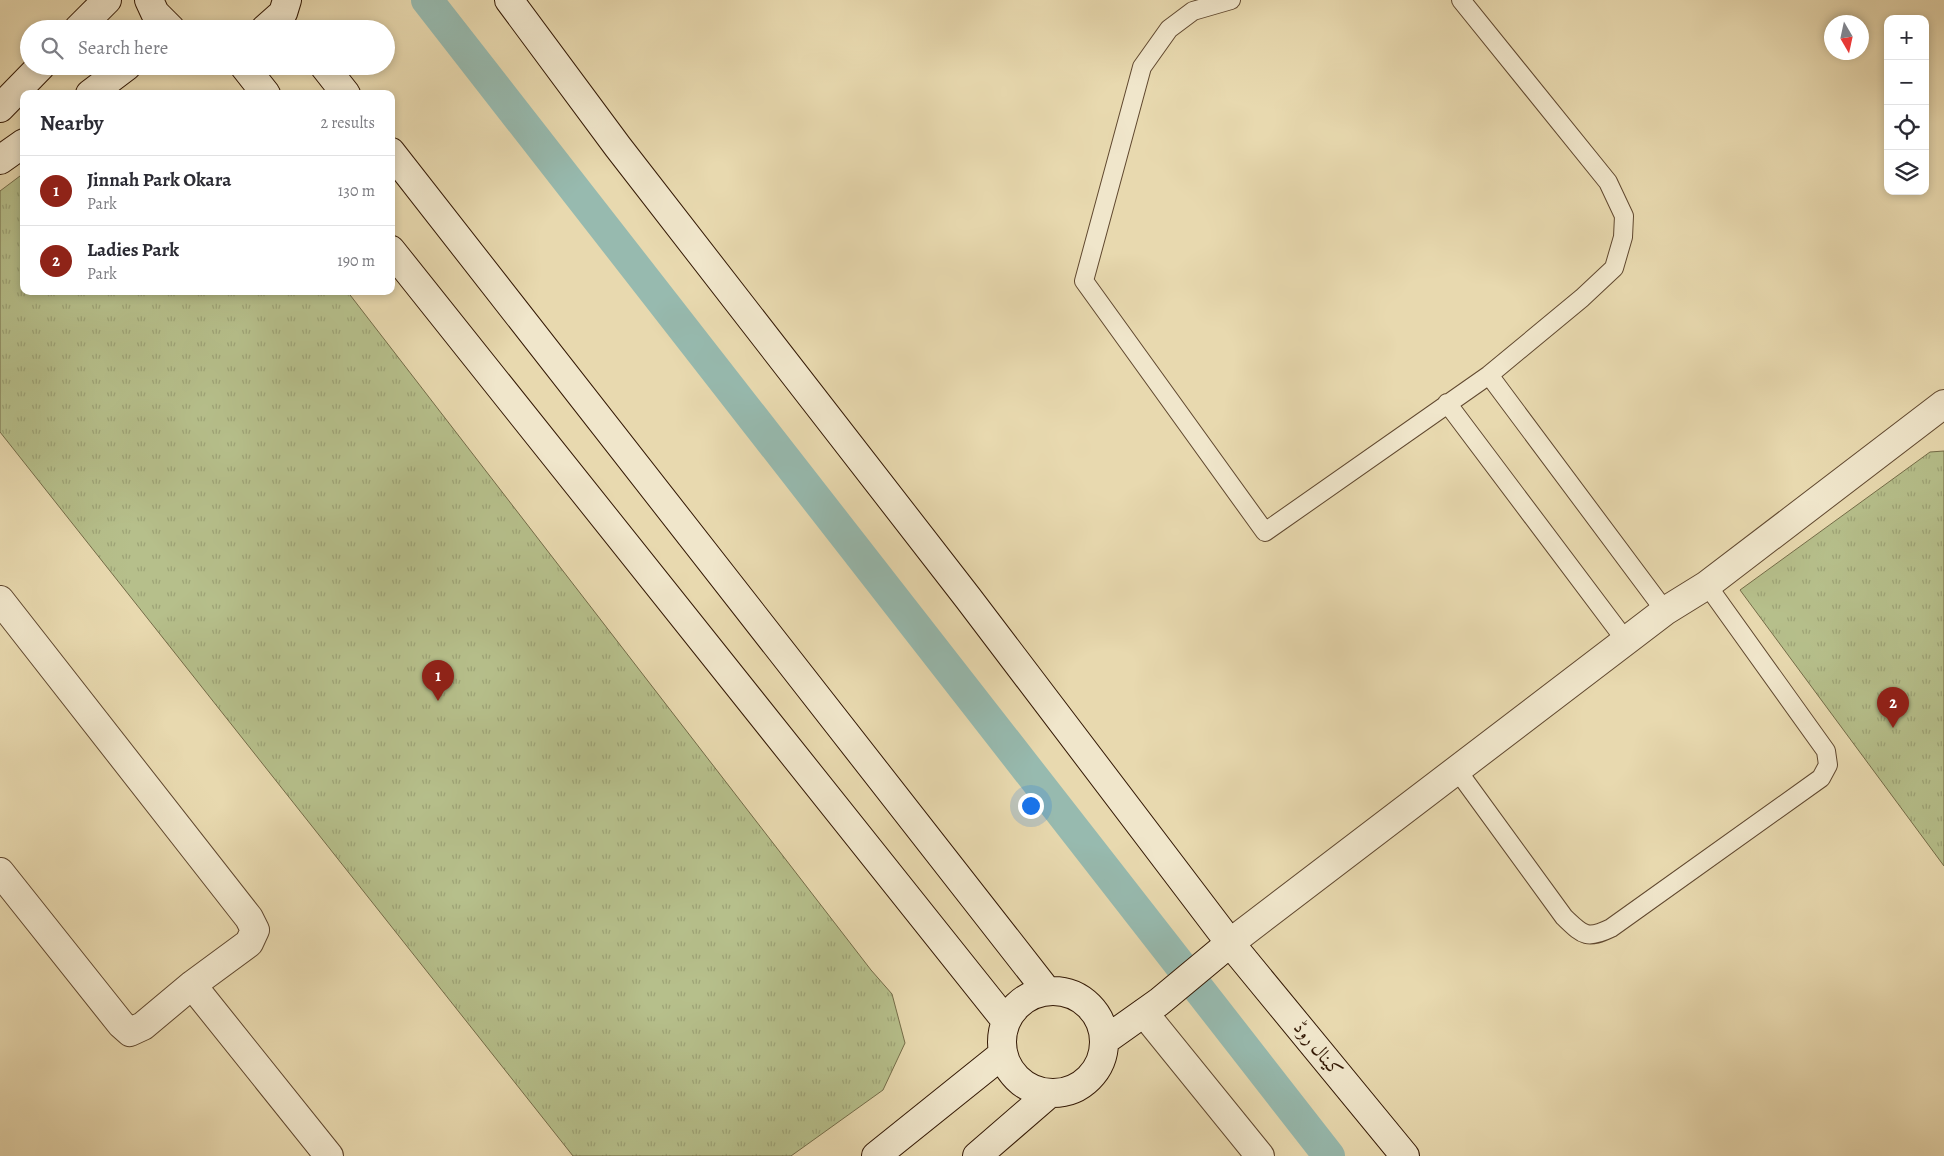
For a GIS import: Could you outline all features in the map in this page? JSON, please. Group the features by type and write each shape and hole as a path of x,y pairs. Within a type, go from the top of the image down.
{"street":[{"path":"87,20 107,0"},
{"path":"150,0 155,13 162,20"},
{"name":"کینال روڈ","path":"509,0 618,147 968,598 1230,943 1405,1156"},
{"path":"0,108 32,75"},
{"path":"95,90 115,75"},
{"path":"251,75 263,90"},
{"path":"331,75 343,90"},
{"path":"0,160 20,146"},
{"path":"395,157 1047,991"},
{"path":"395,255 1006,1021"},
{"path":"1104,1041 1152,1007 1230,943 1665,611 1707,585 1944,404"},
{"path":"0,600 248,918 255,930 248,943 192,985 143,1026 130,1032 115,1016 0,872"},
{"path":"192,985 329,1156"},
{"path":"1047,991 1065,992 1081,999 1094,1011 1101,1025 1104,1041 1102,1058 1094,1072 1082,1084 1067,1091 1050,1093 1034,1090 1020,1081 1009,1069 1003,1054 1001,1037 1006,1021 1016,1006 1030,996 1047,991"},
{"path":"1152,1007 1260,1156"},
{"path":"876,1156 1003,1054"},
{"path":"977,1156 1050,1093"}],"lane":[{"path":"1231,0 1193,11 1168,28 1142,67 1084,281 1265,532 1489,375 1582,298 1614,268 1623,237 1624,216 1608,182 1461,0"},
{"path":"1489,375 1665,611"},
{"path":"1447,403 1626,641"},
{"path":"1457,770 1564,917 1580,933 1596,935 1611,928 1821,778 1828,766 1826,751 1707,585"}],"green space":[{"path":"20,176 20,295 350,295 871,970 892,994 905,1043 883,1090 791,1156 573,1156 0,432 0,191"},
{"path":"1944,451 1944,866 1740,590 1930,452"}],"waterway":[{"path":"427,0 1329,1156"}],"place":[{"name":"Jinnah Park Okara","path":"438,701"},
{"name":"Ladies Park","path":"1893,728"}]}
